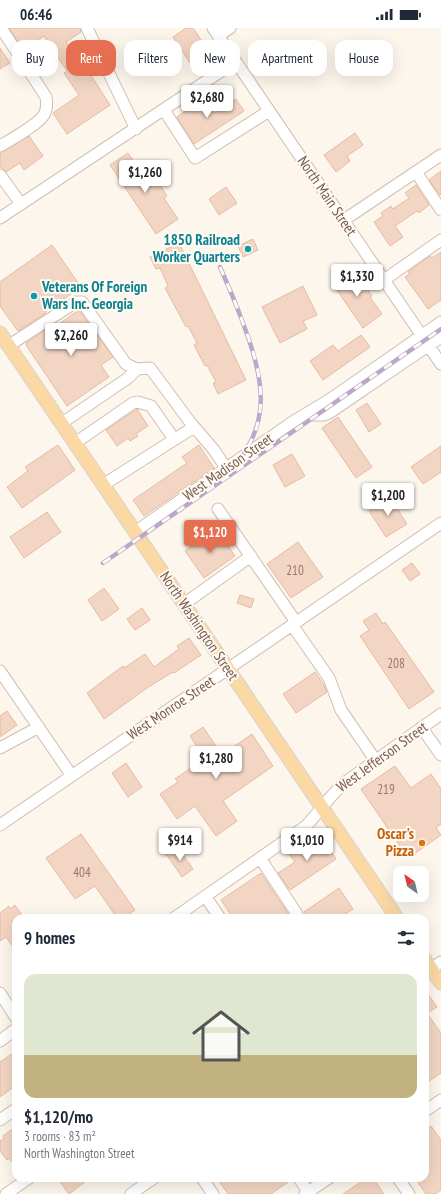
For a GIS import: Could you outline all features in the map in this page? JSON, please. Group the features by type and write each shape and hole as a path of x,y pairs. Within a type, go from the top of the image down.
{"main road":[{"name":"North Washington Street","path":"0,333 323,808 392,914"},
{"path":"432,963 441,983"}],"street":[{"path":"0,146 36,123 45,114 47,104 46,98 1,28"},
{"path":"87,28 136,129"},
{"path":"216,32 230,28"},
{"name":"North Main Street","path":"240,69 441,364"},
{"path":"0,218 214,76"},
{"path":"164,110 195,158 269,111"},
{"path":"344,220 441,155"},
{"path":"416,172 441,210"},
{"path":"0,175 21,204"},
{"path":"384,280 441,240"},
{"path":"8,346 76,302 82,302 126,364 137,369 150,368 194,427 214,450 226,468"},
{"name":"West Madison Street","path":"136,532 226,468 305,414 332,398 441,322"},
{"path":"305,414 323,415 332,411 441,337"},
{"path":"62,423 128,378 137,369"},
{"path":"76,443 133,403 138,402 151,406 174,439"},
{"path":"103,485 194,427"},
{"path":"218,509 251,556 329,678 341,710 376,760"},
{"name":"West Monroe Street","path":"0,825 441,523"},
{"path":"184,604 251,556"},
{"path":"0,671 72,776"},
{"name":"West Jefferson Street","path":"180,914 306,826 323,808 334,792 344,783 441,714"},
{"path":"0,748 39,727"},
{"path":"422,728 441,755"},
{"path":"260,858 294,914"},
{"path":"205,896 217,914"},
{"path":"0,993 12,1012"},
{"path":"0,1041 12,1032"},
{"path":"429,1108 441,1100"},
{"path":"0,1120 12,1112"},
{"path":"6,1194 23,1182"},
{"path":"131,1194 148,1182"},
{"path":"205,1182 213,1194"},
{"path":"300,1182 307,1193 323,1182"},
{"path":"401,1182 410,1194"}],"building":[{"path":"9,28 80,28 81,32 69,40 66,40 66,69 58,57 58,40 47,40 44,36 38,40 17,40"},
{"path":"186,28 193,28 201,40 190,40 190,63 182,51 182,40 175,40 173,37"},
{"path":"0,48 10,63 0,69"},
{"path":"66,76 91,76 110,105 67,134 53,113 79,95"},
{"path":"204,98 214,113 236,99 244,111 194,144 177,117"},
{"path":"355,133 363,145 347,156 350,161 336,172 324,155"},
{"path":"29,136 43,156 24,170 20,163 6,172 0,166 0,153"},
{"path":"128,153 151,187 158,182 167,196 164,198 178,219 156,234 110,165"},
{"path":"441,171 441,194 440,195 429,180"},
{"path":"416,185 429,205 419,213 417,211 395,226 403,237 390,246 374,222 383,216 381,213 391,206 393,209 409,198 405,193"},
{"path":"226,187 237,203 219,215 209,199"},
{"name":"1850 Railroad Worker Quarters","path":"253,239 258,250 243,257 238,246"},
{"path":"179,243 246,380 218,394 213,383 216,382 207,365 205,366 194,345 197,343 188,326 186,327 165,288 168,286 160,268 156,269 150,257"},
{"name":"Veterans Of Foreign Wars Inc. Georgia","path":"52,245 81,287 45,312 46,313 18,331 0,306 0,282"},
{"path":"441,252 441,300 428,309 405,277 410,274 408,272 430,256 432,258"},
{"path":"356,270 362,278 360,279 372,296 370,297 382,314 363,328 332,283 342,276 343,278"},
{"path":"303,286 317,315 303,321 307,329 280,343 262,307"},
{"path":"79,310 113,357 101,365 109,377 67,406 26,343 55,324 56,326"},
{"path":"361,335 370,347 323,380 310,361 333,345 338,351"},
{"path":"367,403 381,424 369,432 356,410"},
{"path":"137,409 148,426 136,434 138,436 130,441 128,438 117,446 106,430"},
{"path":"338,417 372,467 356,478 322,428"},
{"path":"58,445 75,470 22,508 7,487 28,471 25,467"},
{"path":"199,445 214,468 144,516 133,500 187,463 182,457"},
{"path":"441,446 441,472 423,484 411,467"},
{"path":"292,454 305,476 285,487 273,465"},
{"path":"390,497 407,524 386,537 369,511"},
{"path":"47,512 61,532 24,558 10,537"},
{"path":"213,532 218,539 222,537 235,556 204,578 185,551"},
{"path":"298,542 323,577 291,598 267,564"},
{"path":"412,563 420,574 410,581 402,570"},
{"path":"104,588 119,609 102,621 88,600"},
{"path":"240,595 254,599 251,608 237,603"},
{"path":"142,608 150,620 135,630 127,619"},
{"path":"376,613 383,624 385,622 434,692 409,709 360,636 369,630 363,621"},
{"path":"189,638 201,655 174,673 173,672 147,688 104,719 87,693 123,666 124,668 145,654 154,667 179,649 177,646"},
{"path":"315,672 327,692 296,713 283,694"},
{"path":"7,711 17,725 0,737 0,716"},
{"path":"203,727 222,755 252,734 273,766 223,801 237,821 216,836 195,806 177,819 160,794 178,782 175,779 202,760 196,752 199,750 190,736"},
{"path":"126,763 142,787 128,797 112,773"},
{"path":"395,766 411,788 431,774 441,789 441,824 436,828 441,835 411,856 406,855 361,789"},
{"path":"319,833 336,859 290,890 278,873 295,862 289,854"},
{"path":"81,834 135,910 129,914 114,914 95,886 75,899 46,858"},
{"path":"177,846 193,869 182,877 166,854"},
{"path":"261,873 288,914 230,914 221,900"},
{"path":"339,888 353,909 345,914 305,914 304,912"},
{"path":"15,905 21,914 12,914 12,945 6,937 0,941 0,913 9,906 10,909"},
{"path":"429,996 437,1007 429,1012"},
{"path":"429,1016 441,1033 441,1073 429,1081"},
{"path":"12,1054 12,1088 0,1097 0,1062"},
{"path":"431,1126 441,1140 441,1190 435,1194 426,1194 418,1182 429,1182 429,1127"},
{"path":"11,1130 12,1131 12,1162 9,1158 7,1160 0,1151 0,1141 4,1138 3,1136"},
{"path":"60,1182 85,1182 69,1194"},
{"path":"220,1182 288,1182 271,1194 228,1194"},
{"path":"361,1182 376,1182 384,1194 343,1194"}],"railway":[{"path":"220,267 238,309 250,343 260,382 261,400 259,419 253,437 243,454 229,472"},
{"path":"103,563 441,329"}],"place":[{"name":"1850 Railroad Worker Quarters","path":"248,249"},
{"name":"Veterans Of Foreign Wars Inc. Georgia","path":"34,296"},
{"name":"Oscar's Pizza","path":"422,843"}]}
